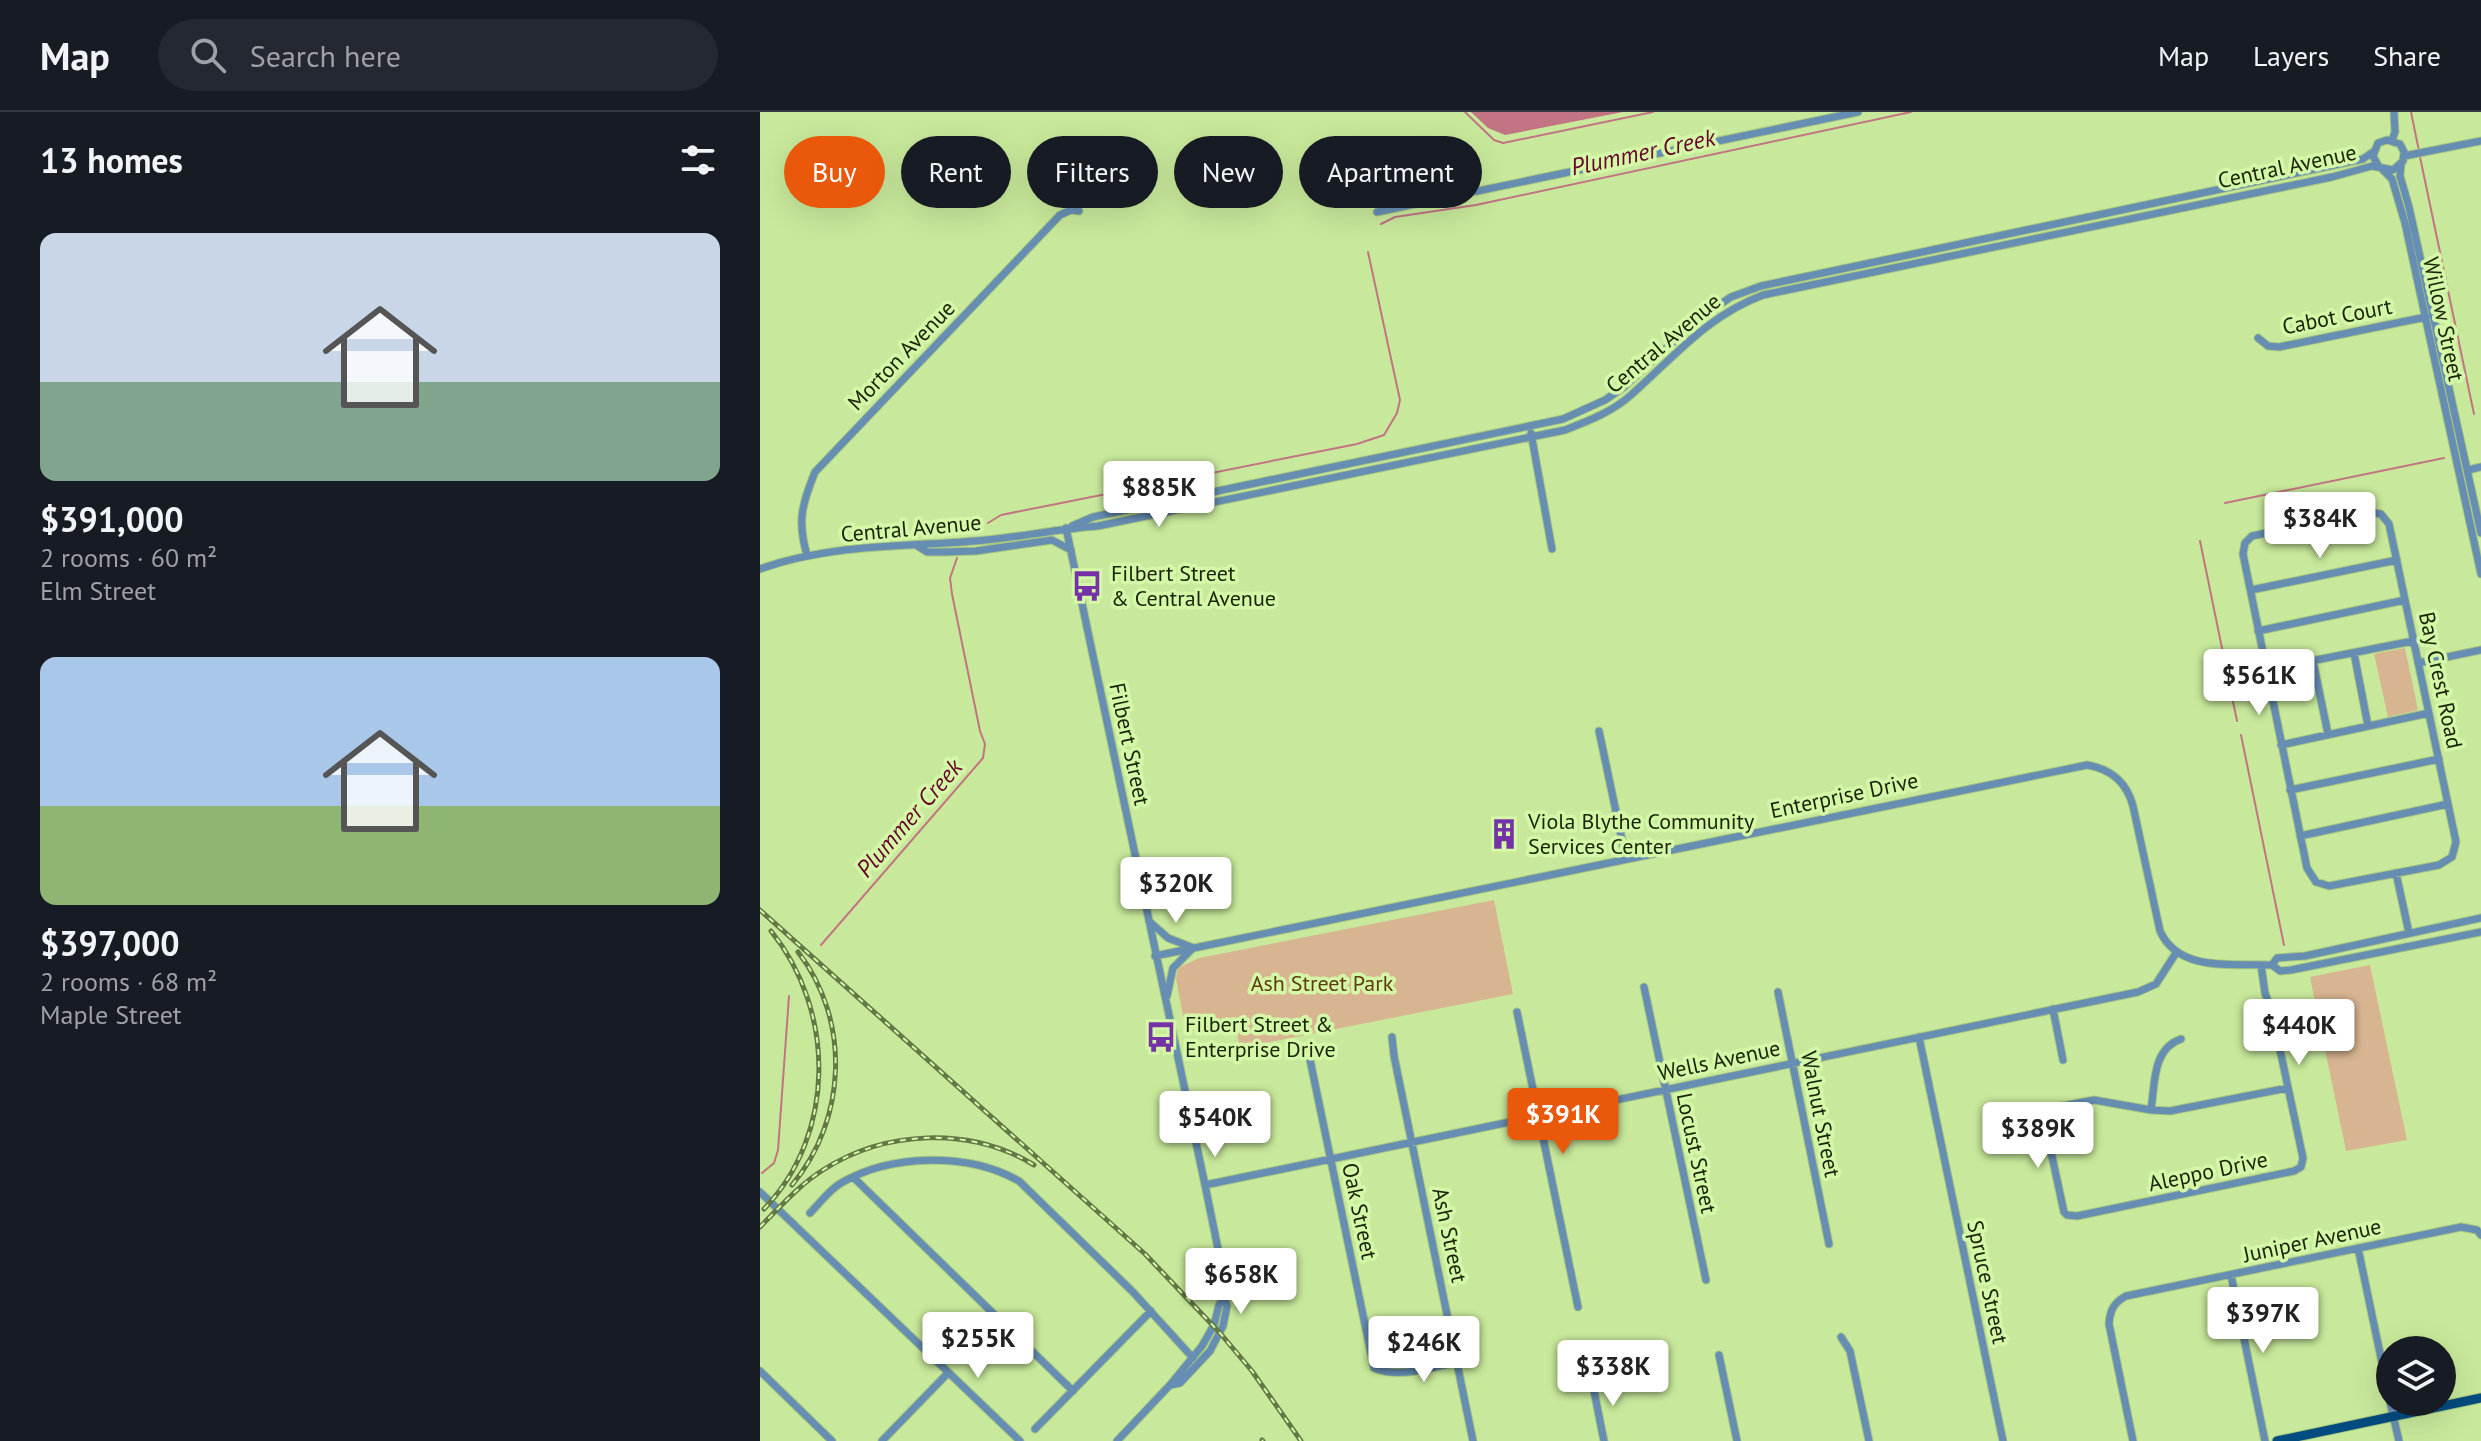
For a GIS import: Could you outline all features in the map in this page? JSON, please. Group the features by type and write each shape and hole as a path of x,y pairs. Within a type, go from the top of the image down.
{"main road":[{"path":"2277,1441 2481,1398"}],"street":[{"path":"1377,212 1858,112"},
{"path":"2392,140 2395,132 2394,112"},
{"path":"2405,159 2403,148 2392,140 2378,143 2373,152 2374,160 2381,168 2393,170 2405,159 2481,141"},
{"name":"Central Avenue","path":"1066,528 1093,517 1563,419 1605,400 1624,387 1698,319 1731,297 1761,286 2306,172 2363,159 2373,152"},
{"name":"Willow Street","path":"2405,159 2400,176 2481,533"},
{"name":"Central Avenue","path":"760,569 807,555 990,540 1098,526 1565,430 1592,420 1616,406 1705,325 1738,304 1763,295 2332,177 2365,167 2381,168"},
{"name":"Willow Street","path":"2381,168 2392,179 2401,207 2481,574"},
{"name":"Morton Avenue","path":"807,555 800,532 802,504 815,472 1060,215 1071,210 1079,211"},
{"name":"Cabot Court","path":"2258,338 2268,346 2279,347 2426,317"},
{"path":"1530,427 1552,549"},
{"path":"2468,470 2481,467"},
{"name":"Bay Crest Road","path":"2251,590 2243,554 2245,543 2252,536 2369,512 2381,514 2389,524 2456,842 2452,857 2439,865 2396,873"},
{"name":"Filbert Street","path":"1066,528 1223,1273 1227,1306 1220,1333 1199,1364 1180,1383 1170,1385"},
{"path":"914,544 927,552 945,552 976,551 1052,540 1071,550"},
{"path":"2397,560 2251,590 2307,868 2316,882 2329,886 2396,873 2409,933"},
{"path":"2258,631 2405,600"},
{"path":"2265,670 2413,641"},
{"path":"2418,663 2481,650"},
{"path":"2354,653 2368,726"},
{"path":"2313,661 2328,734"},
{"path":"2281,745 2429,713"},
{"path":"1599,731 1626,859"},
{"path":"2290,790 2439,759"},
{"name":"Enterprise Drive","path":"1155,956 2077,766 2099,767 2119,780 2131,796 2157,920 2164,939 2176,953"},
{"path":"2300,836 2448,804"},
{"path":"2272,965 2277,958 2305,956 2481,918"},
{"path":"1149,921 1168,938 1194,948 1173,968 1166,1001"},
{"path":"2176,953 2203,962 2272,965 2280,971 2309,968 2481,932"},
{"name":"Wells Avenue","path":"1205,1185 2148,988 2163,976 2176,953"},
{"name":"Aleppo Drive","path":"2151,1110 2094,1100 2052,1108 2045,1114 2062,1208 2067,1215 2077,1216 2301,1167 2303,1158 2261,965"},
{"name":"Locust Street","path":"1644,987 1706,1280"},
{"name":"Walnut Street","path":"1778,992 1829,1244"},
{"path":"2053,1009 2063,1060"},
{"path":"1517,1012 1578,1307"},
{"name":"Ash Street","path":"1392,1037 1473,1441"},
{"name":"Spruce Street","path":"1919,1037 2003,1441"},
{"path":"2181,1039 2162,1052 2151,1110 2182,1110 2288,1088"},
{"name":"Oak Street","path":"1308,1050 1374,1368 1385,1373 1458,1362"},
{"path":"810,1213 838,1185 890,1165 931,1160 961,1163 1012,1177 1065,1225 1193,1358"},
{"path":"853,1177 1073,1391"},
{"path":"760,1192 1020,1441"},
{"name":"Juniper Avenue","path":"2133,1441 2109,1324 2112,1307 2118,1300 2461,1227 2479,1233"},
{"path":"2358,1248 2376,1336"},
{"path":"2231,1275 2265,1441"},
{"name":"Filbert Street","path":"1170,1385 1193,1358 1214,1325 1224,1297"},
{"path":"1035,1429 1151,1311"},
{"path":"1841,1337 1850,1351 1869,1441"},
{"path":"1719,1355 1737,1441"},
{"path":"760,1371 832,1441"},
{"path":"882,1441 948,1373"},
{"path":"1592,1381 1604,1441"},
{"path":"1120,1440 1170,1385"},
{"path":"2393,1417 2399,1441"}],"green space":[{"path":"2405,648 2418,710 2388,717 2374,654"},
{"name":"Ash Street Park","path":"1494,900 1513,994 1240,1048 1233,1017 1185,1026 1176,979 1178,968 1199,958"},
{"path":"2370,965 2407,1140 2346,1151 2310,977"}],"shaded area":[{"path":"1471,112 1623,112 1505,135 1488,128"}],"waterway":[{"path":"1465,112 1494,140 1503,143 1653,112"},
{"name":"Plummer Creek","path":"1381,224 1395,217 1476,205 1911,112"},
{"path":"2411,112 2419,151"},
{"path":"2420,157 2474,414"},
{"name":"Plummer Creek","path":"988,523 1001,515 1357,444 1384,435 1397,413 1400,400 1368,252"},
{"path":"2225,503 2444,458"},
{"path":"2200,541 2237,721"},
{"name":"Plummer Creek","path":"821,945 983,758 985,744 952,594 950,578 957,558"},
{"path":"2241,735 2284,945"},
{"name":"Plummer Creek","path":"762,1173 774,1163 778,1150 789,996"}],"railway":[{"path":"760,910 1145,1254 1252,1371 1301,1441"},
{"path":"764,1209 788,1178 805,1145 815,1108 819,1071 816,1034 807,997 792,963 771,931"},
{"path":"792,1185 824,1131 836,1070 834,1038 827,1008 815,979 798,952"},
{"path":"760,1227 814,1176 847,1157 873,1147 928,1138 955,1139 1009,1152 1034,1165"}],"place":[{"name":"Filbert Street & Central Avenue","path":"1087,586"},
{"name":"Viola Blythe Community Services Center","path":"1504,834"},
{"name":"Filbert Street & Enterprise Drive","path":"1161,1037"}]}
